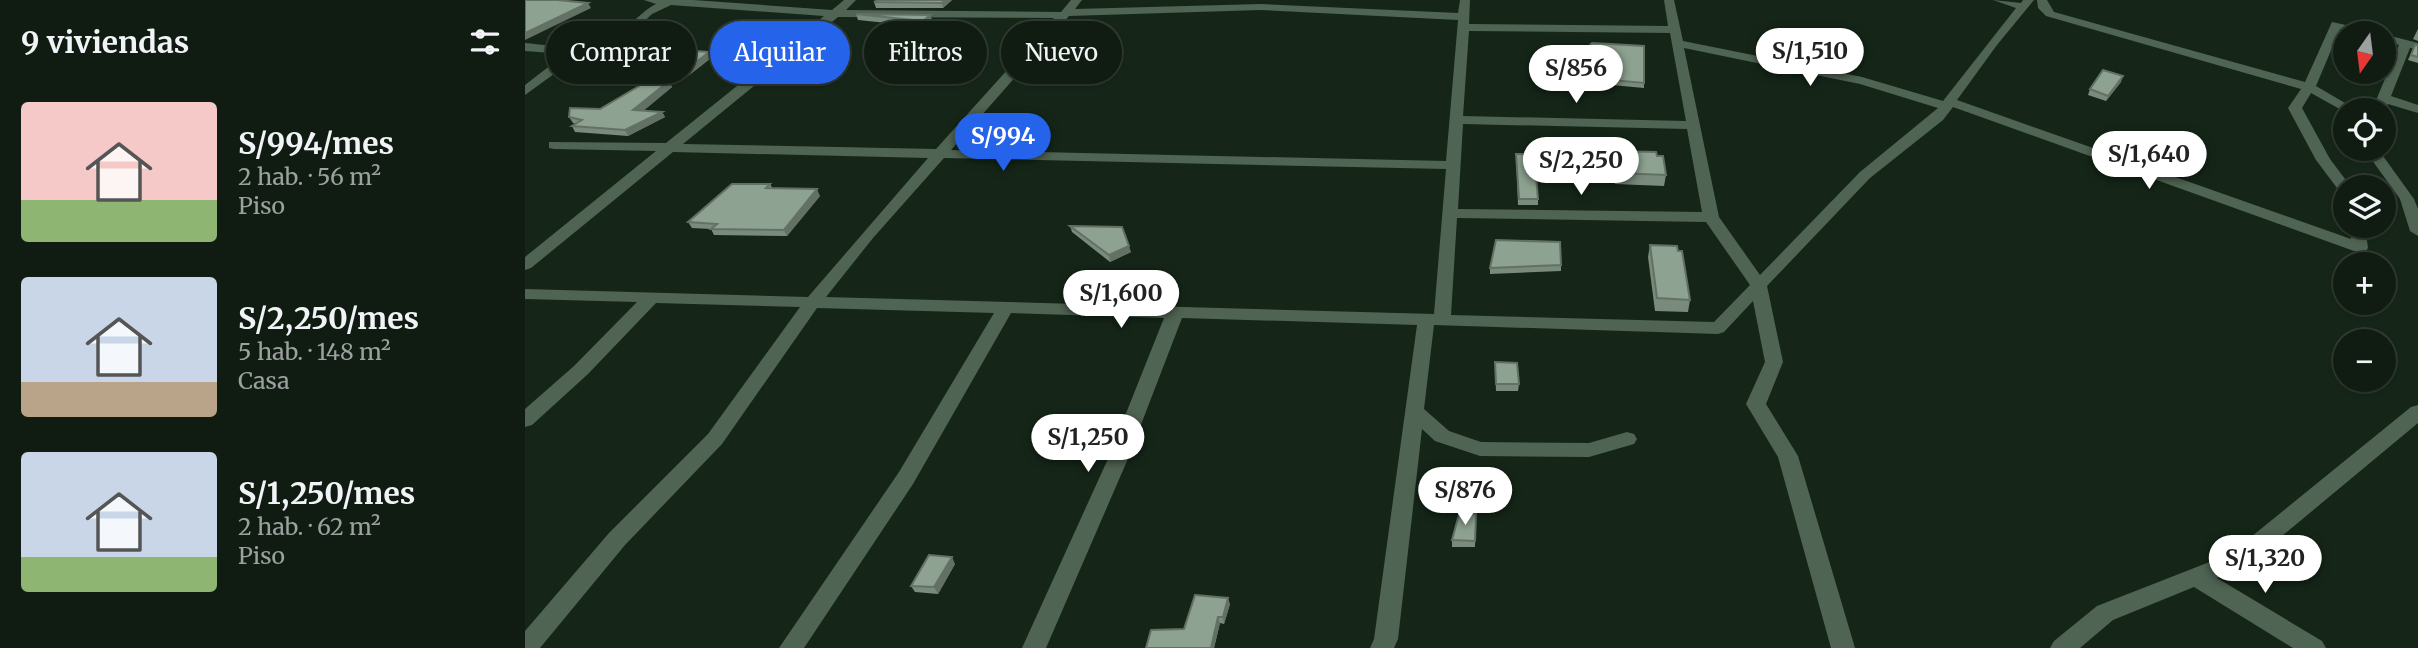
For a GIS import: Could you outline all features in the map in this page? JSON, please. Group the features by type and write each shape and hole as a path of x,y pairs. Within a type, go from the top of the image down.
{"street":[{"path":"649,0 835,13 1261,7 1678,37 1862,80 1948,104 2360,248 2359,238"},
{"path":"525,265 851,0"},
{"path":"1382,648 1386,639 1415,411 1434,321 1450,213 1465,0"},
{"path":"1669,0 1711,217 1759,286 1774,362 1756,404 1788,456 1843,648"},
{"path":"525,294 1718,328 1864,175 1938,117 2026,4 1998,0"},
{"path":"2042,0 2044,8 2050,14 2309,87 2333,100"},
{"path":"639,21 648,12 668,2"},
{"path":"525,648 617,539 715,439 812,303 867,235 1069,9"},
{"path":"2333,31 2309,87 2295,108 2335,175"},
{"path":"2384,98 2412,45"},
{"path":"525,47 546,49"},
{"path":"525,91 546,75"},
{"path":"2396,106 2418,109"},
{"path":"1457,120 1695,125"},
{"path":"554,145 1454,165"},
{"path":"2380,161 2407,199 2418,231"},
{"path":"1450,213 1711,217"},
{"path":"525,420 581,370 651,298"},
{"path":"790,648 906,478 1005,308"},
{"path":"1034,648 1117,461 1175,313"},
{"path":"1415,411 1441,436 1480,449 1589,450 1627,439"},
{"path":"2062,648 2105,613 2238,560 2418,412"},
{"path":"2196,576 2314,648"}],"building":[{"path":"525,0 588,3 546,21 525,33"},
{"path":"945,0 942,3 874,2"},
{"path":"856,14 930,15 923,21"},
{"path":"1592,43 1644,46 1644,83 1579,77 1576,58"},
{"path":"2415,45 2418,45 2418,57 2411,55"},
{"path":"696,51 709,52 696,62"},
{"path":"2103,70 2123,76 2108,96 2090,89"},
{"path":"643,84 665,84 633,110 662,112 625,130 572,126 582,120 569,117 570,108 600,109"},
{"path":"1612,151 1656,152 1657,156 1663,156 1666,175 1616,173"},
{"path":"1516,154 1534,154 1538,199 1519,199"},
{"path":"732,184 770,184 766,188 817,189 784,230 711,229 717,224 688,222"},
{"path":"1070,226 1122,227 1129,246 1109,255"},
{"path":"1496,240 1560,242 1561,265 1490,268"},
{"path":"1650,245 1677,246 1678,251 1682,251 1690,300 1657,298"},
{"path":"1495,362 1517,363 1519,384 1496,384"},
{"path":"1460,511 1476,514 1475,541 1452,540"},
{"path":"929,555 952,557 934,587 911,586"},
{"path":"1195,595 1228,598 1223,617 1218,617 1211,648 1146,648 1151,630 1184,629"}]}
